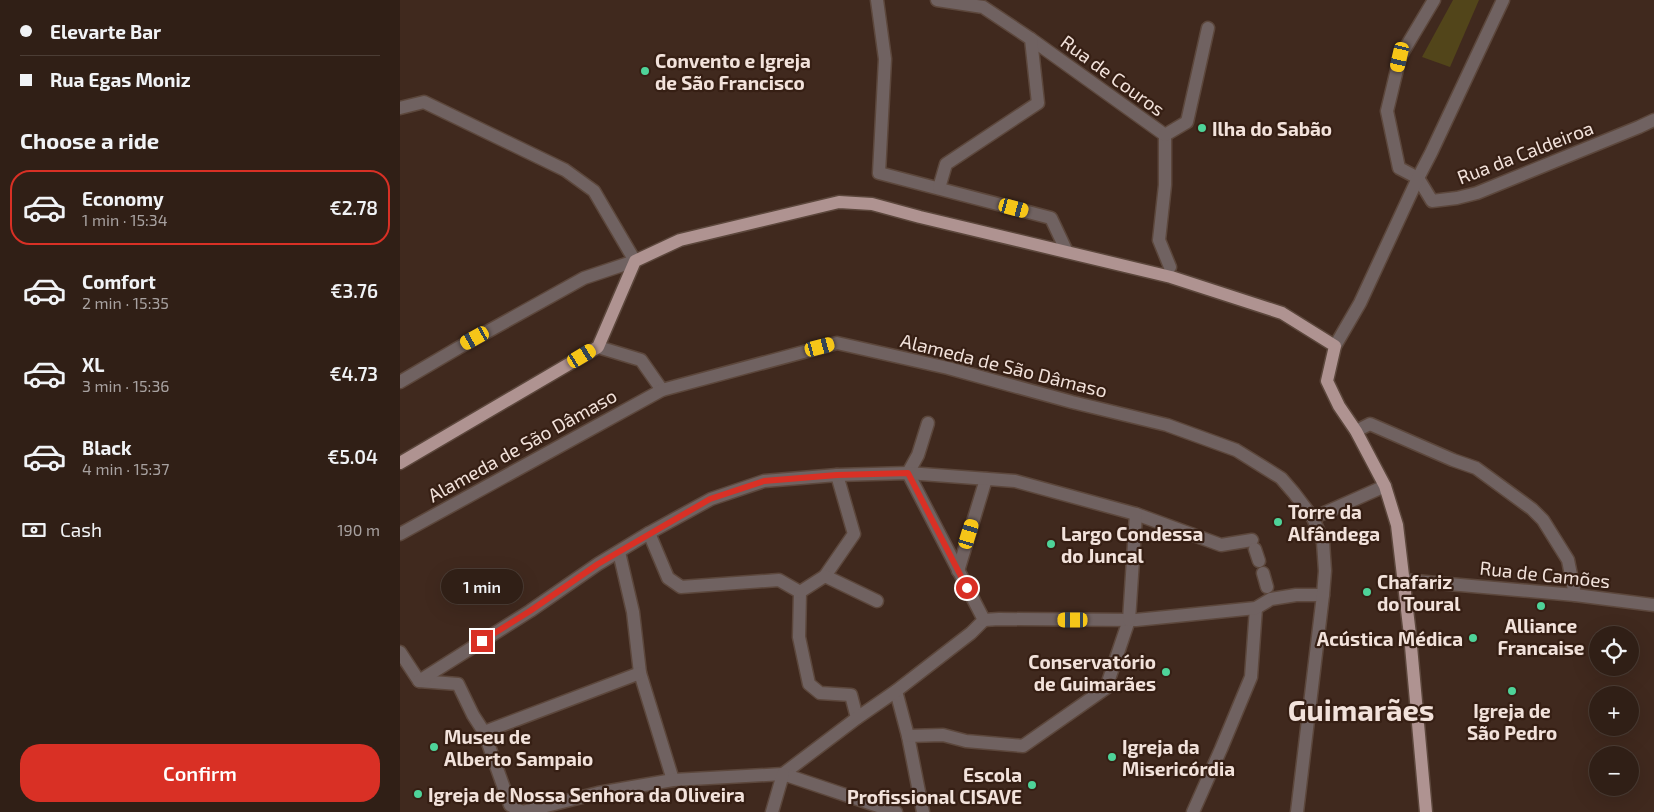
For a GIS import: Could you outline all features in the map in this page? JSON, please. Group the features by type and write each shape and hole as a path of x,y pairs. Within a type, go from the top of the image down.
{"main road":[{"path":"400,463 598,346 635,261 680,240 839,202 872,204 1171,277 1282,313 1335,346 1327,381 1339,406 1356,431 1385,486 1397,525 1410,635 1426,812"}],"street":[{"path":"877,0 885,59 879,173 1051,218 1067,252"},
{"path":"937,0 983,3"},
{"path":"1418,178 1399,168 1387,111 1400,57 1434,0"},
{"path":"1335,346 1360,304 1503,0"},
{"name":"Rua de Couros","path":"983,3 1165,136 1165,185 1159,240 1170,267"},
{"path":"1165,136 1187,122 1208,28"},
{"path":"939,188 946,164 1038,103 1031,39"},
{"path":"400,108 424,102 565,170 594,191 635,261 584,278 400,382"},
{"name":"Rua da Caldeiroa","path":"1418,178 1432,201 1457,198 1477,193 1639,128 1654,120"},
{"name":"Alameda de São Dâmaso","path":"400,534 662,390 837,342 948,368 1072,402 1167,425 1236,450 1281,478 1312,518 1324,542 1325,571 1323,595 1297,812"},
{"path":"598,346 641,360 662,390"},
{"path":"908,473 918,455 928,423"},
{"path":"1356,431 1370,424 1476,468 1532,509 1543,520 1568,560 1575,595"},
{"path":"908,473 984,620"},
{"path":"418,681 649,533 710,499 764,481 837,475 908,473 1014,481 1136,514 1257,556 1269,593"},
{"path":"800,592 825,576 854,534 837,475"},
{"path":"958,571 986,479"},
{"path":"1312,518 1385,486"},
{"path":"908,736 943,735 966,741 1023,746 1106,688 1129,620 1136,514"},
{"path":"649,533 668,578 681,587 779,580 800,592"},
{"path":"618,552 632,612 640,673 673,780"},
{"path":"825,576 876,601"},
{"name":"Rua de Camões","path":"1403,580 1575,595 1654,605"},
{"path":"800,592 799,637 809,684 820,693 851,695 857,718"},
{"path":"1269,593 1323,595"},
{"path":"1193,812 1222,749 1251,677 1256,608 1269,593"},
{"path":"772,812 783,774 896,691 971,633 984,620 1129,620 1256,608"},
{"path":"400,652 418,681"},
{"path":"484,732 640,673"},
{"path":"418,681 458,684 473,715 484,732 510,805 522,812 598,793 673,780 783,774 870,808 896,812"},
{"path":"896,691 908,736 923,812"}],"shaded area":[{"path":"1453,0 1479,0 1450,67 1422,57"}],"place":[{"name":"Convento e Igreja de São Francisco","path":"645,71"},
{"name":"Ilha do Sabão","path":"1202,128"},
{"name":"Torre da Alfândega","path":"1278,522"},
{"name":"Largo Condessa do Juncal","path":"1051,544"},
{"name":"Chafariz do Toural","path":"1367,592"},
{"name":"Alliance Francaise","path":"1541,606"},
{"name":"Acústica Médica","path":"1473,638"},
{"name":"Conservatório de Guimarães","path":"1166,672"},
{"name":"Igreja de São Pedro","path":"1512,691"},
{"name":"Museu de Alberto Sampaio","path":"434,747"},
{"name":"Igreja da Misericórdia","path":"1112,757"},
{"name":"Escola Profissional CISAVE","path":"1032,785"},
{"name":"Igreja de Nossa Senhora da Oliveira","path":"418,794"}],"district":[{"name":"Guimarães","path":"1361,709"}],"route":[{"path":"482,641 530,611 598,564 649,533 710,499 764,481 837,475 908,473 967,588"}]}
